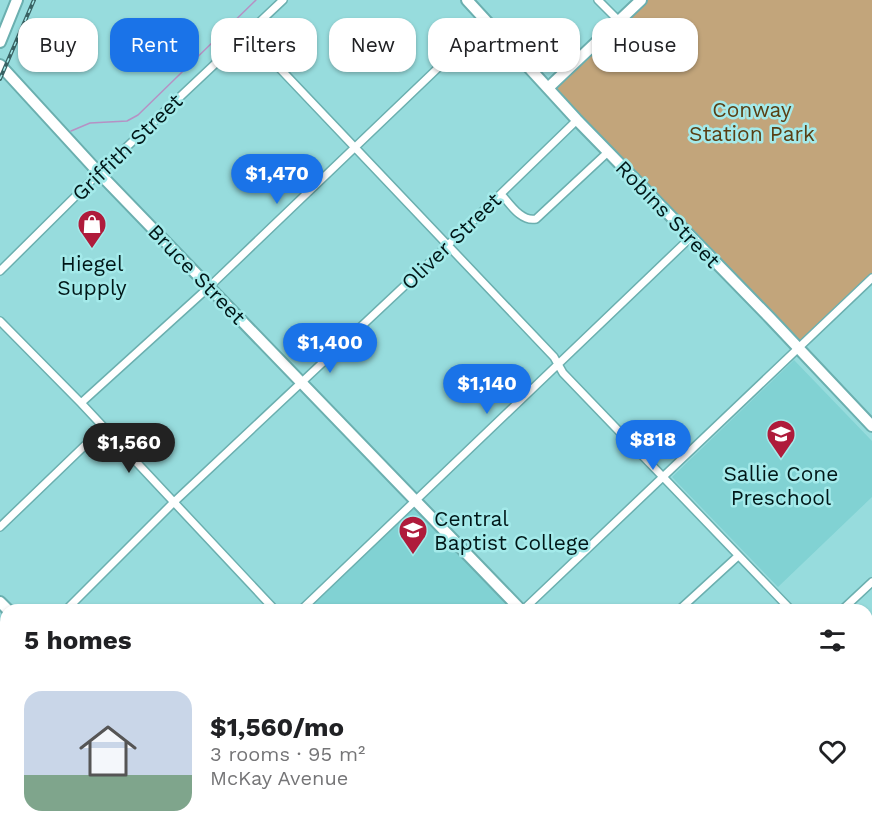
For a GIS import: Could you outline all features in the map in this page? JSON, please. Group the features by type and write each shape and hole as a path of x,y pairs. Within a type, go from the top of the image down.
{"street":[{"path":"0,42 17,0"},
{"name":"Griffith Street","path":"263,18 282,0"},
{"name":"Robins Street","path":"466,0 484,18"},
{"path":"598,0 616,18"},
{"path":"622,18 641,0"},
{"path":"548,88 592,46"},
{"name":"Bruce Street","path":"0,65 99,173 516,604"},
{"name":"Griffith Street","path":"0,271 99,173 211,68"},
{"path":"283,72 554,357 563,373 785,604"},
{"path":"81,403 209,287 434,72"},
{"name":"Robins Street","path":"533,72 872,426"},
{"name":"Oliver Street","path":"72,604 174,502 448,245 577,120"},
{"path":"501,194 522,216 532,220 536,219 608,152"},
{"path":"307,604 690,238"},
{"path":"528,604 872,278"},
{"path":"0,321 81,403 269,604"},
{"path":"0,527 103,428"},
{"path":"685,604 738,556"},
{"path":"848,604 872,582"}],"shaded area":[{"name":"Sallie Cone Preschool","path":"794,360 872,441 872,497 778,587 672,477"},
{"name":"Central Baptist College","path":"415,500 515,604 306,604"}],"green space":[{"name":"Conway Station Park","path":"645,0 872,0 872,274 801,341 799,342 556,89 556,86 570,72 580,72 580,63 592,51 592,72 698,72 698,18 626,18"}],"waterway":[{"path":"71,131 90,123 127,121 138,115 256,0"}],"railway":[{"path":"0,79 34,0"}],"place":[{"name":"Hiegel Supply","path":"92,250"},
{"name":"Sallie Cone Preschool","path":"781,460"},
{"name":"Central Baptist College","path":"413,556"}]}
